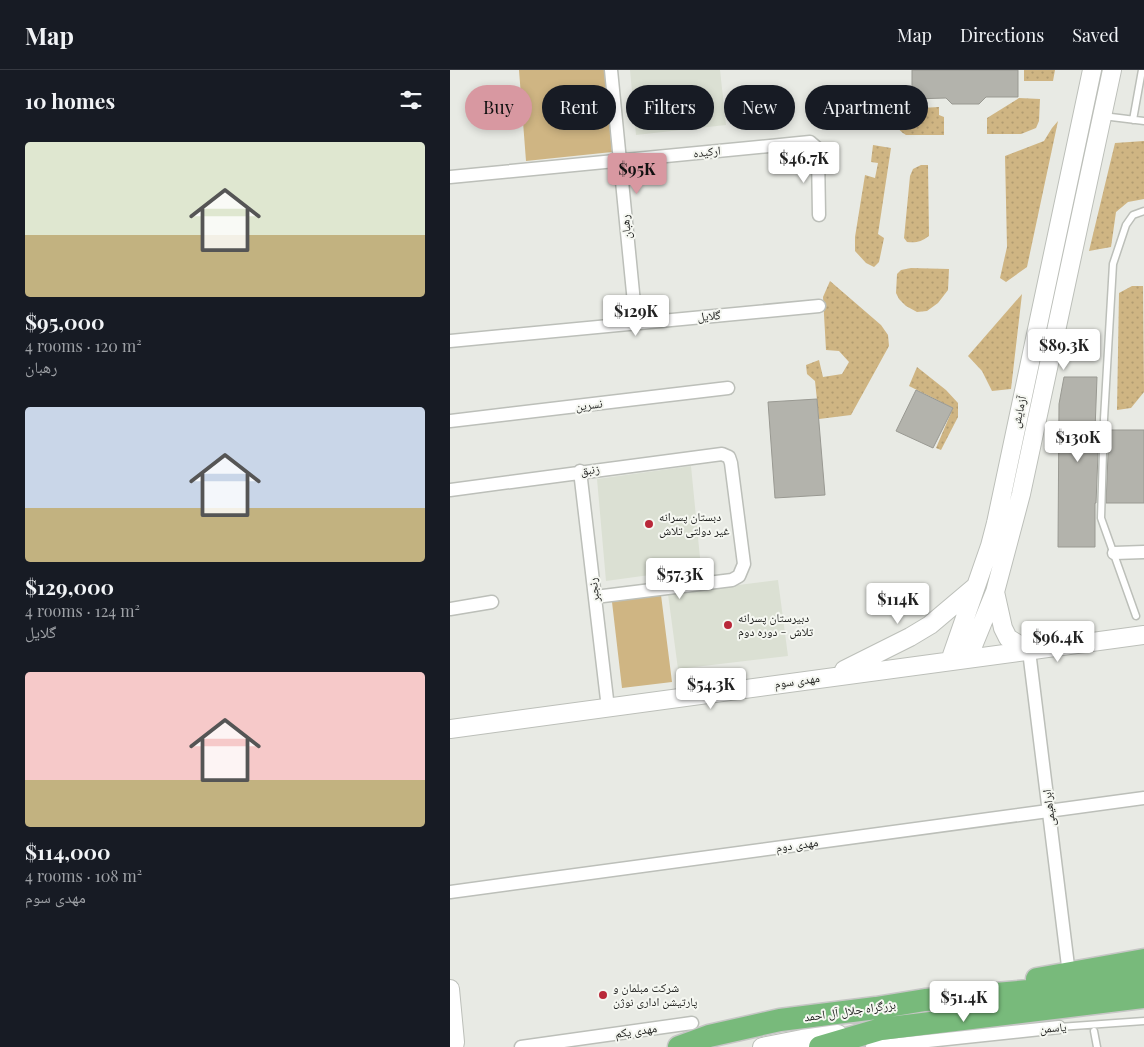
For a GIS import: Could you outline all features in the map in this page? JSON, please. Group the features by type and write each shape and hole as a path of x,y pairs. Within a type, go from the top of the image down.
{"highway":[{"path":"925,1000 1069,972 1144,960"},
{"name":"بزرگراه جلال آل احمد","path":"680,1047 709,1036 780,1020 925,1000 1144,982"},
{"name":"بزرگراه جلال آل احمد","path":"820,1047 875,1042 1144,997"}],"street":[{"name":"رهبان","path":"611,70 636,323"},
{"name":"آزمایش","path":"950,661 996,523 1092,70"},
{"name":"آزمایش","path":"968,658 994,592 1021,494 1112,70"},
{"path":"1083,112 1103,116"},
{"name":"ارکیده","path":"450,177 804,142 814,145 818,153 819,215"},
{"name":"گلایل","path":"450,341 820,306"},
{"name":"نسرین","path":"450,421 728,388"},
{"name":"زنبق","path":"450,490 580,471 722,454 729,457 743,560 743,568 739,576 732,580 595,597"},
{"name":"رنجبر","path":"580,471 608,708"},
{"path":"1114,553 1144,552"},
{"path":"831,676 910,637 930,625 976,587"},
{"path":"994,592 1003,628 1008,638 1030,651"},
{"path":"450,608 492,602"},
{"name":"مهدی سوم","path":"450,729 1144,635"},
{"name":"ابراهیمی","path":"1030,651 1068,966"},
{"name":"مهدی دوم","path":"450,892 1144,798"},
{"path":"450,989 454,1047"},
{"name":"مهدی یکم","path":"521,1047 692,1023"},
{"name":"یاسمن","path":"875,1042 1059,1027"},
{"path":"762,1047 802,1039 875,1042"}],"lane":[{"path":"1133,120 1142,70"},
{"path":"1103,116 1144,122"},
{"path":"1136,616 1102,518 1104,418 1113,264 1126,225 1133,215 1144,211"},
{"name":"یاسمن","path":"1059,1027 1144,1021"},
{"path":"1094,1031 1097,1047"}],"shaded area":[{"path":"519,70 604,70 605,85 542,85 542,130 610,130 612,152 526,161 524,130 532,130 532,85 520,85"},
{"path":"630,70 720,70 724,125 714,126 714,85 631,85"},
{"path":"1024,70 1055,70 1053,81 1024,81"},
{"path":"1019,98 1040,99 1039,121 1036,128 1021,134 987,134 987,118"},
{"path":"939,107 939,115 944,117 944,135 906,135 900,130 928,130 928,108"},
{"path":"1058,121 1027,267 1006,282 1000,278 1007,247 1005,156 1044,141"},
{"path":"636,130 681,130 636,135"},
{"path":"1144,141 1144,199 1128,202 1116,212 1111,247 1089,251 1115,143"},
{"path":"873,145 891,148 878,234 884,238 879,262 874,267 866,263 855,251 855,237 865,175 875,178 878,163 871,162"},
{"path":"921,165 928,165 929,236 918,242 907,242 904,238 910,176 913,169"},
{"path":"911,268 949,269 948,290 938,303 927,311 917,312 906,306 896,293 897,274 901,270"},
{"path":"830,281 881,325 888,335 889,346 851,415 819,419 815,381 807,374 806,365 819,360 823,377 842,374 849,362 839,351 826,350 823,297"},
{"path":"1132,286 1143,286 1144,392 1131,408 1117,410 1119,293"},
{"path":"1022,294 1011,389 992,391 982,371 968,356"},
{"path":"917,367 946,390 958,403 958,417 941,450 936,448 953,408 909,386"},
{"name":"دبستان پسرانه غیر دولتی تلاش","path":"691,466 701,568 606,581 597,479"},
{"name":"دبیرستان پسرانه تلاش - دوره دوم","path":"778,580 788,656 678,669 668,594"},
{"path":"661,595 672,682 622,688 612,602"}],"building":[{"path":"912,70 1018,70 1018,97 986,97 979,104 952,104 946,98 928,99 928,85 912,85"},
{"path":"1064,377 1097,377 1095,430 1099,430 1095,503 1095,547 1058,547 1059,404"},
{"path":"916,390 953,408 933,448 896,431"},
{"path":"817,399 825,495 775,498 768,402"},
{"path":"1109,430 1144,430 1144,503 1106,503"}],"place":[{"name":"دبستان پسرانه غیر دولتی تلاش","path":"649,524"},
{"name":"دبیرستان پسرانه تلاش - دوره دوم","path":"728,625"},
{"name":"شرکت مبلمان و پارتیشن اداری نوژن","path":"603,995"}]}
